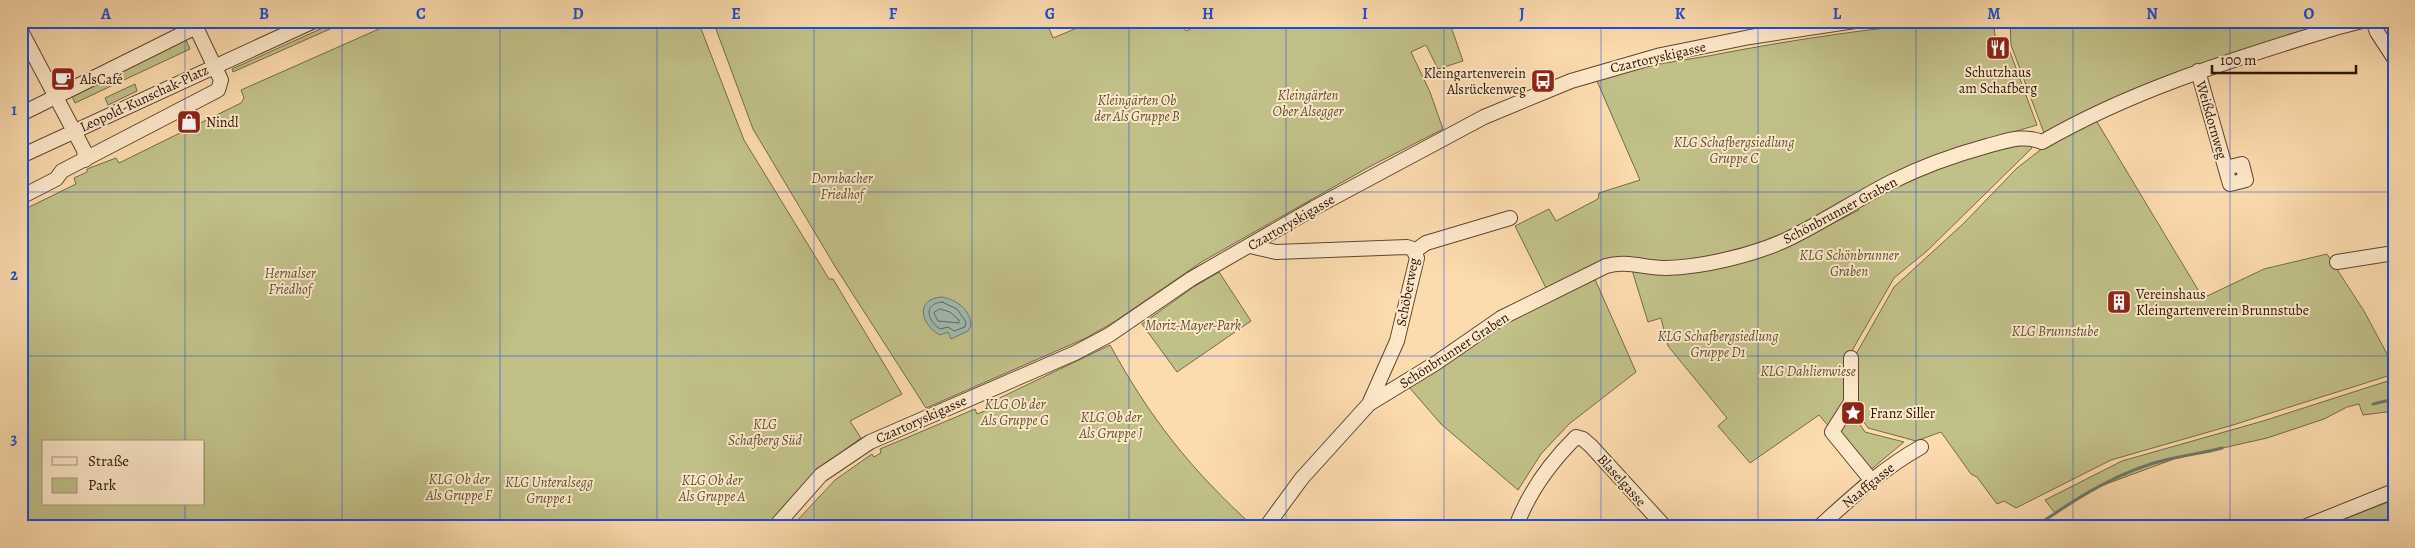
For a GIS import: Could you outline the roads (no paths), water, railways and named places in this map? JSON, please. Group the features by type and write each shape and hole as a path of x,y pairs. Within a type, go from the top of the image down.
{"street":[{"path":"214,66 314,21"},
{"name":"Czartoryskigasse","path":"775,527 821,475 860,448 928,415 1075,353 1109,335 1191,279 1302,215 1484,117 1548,89 1596,72 1661,55 1855,21"},
{"name":"Schönbrunner Graben","path":"1266,527 1302,478 1369,404 1436,363 1501,318 1606,266 1618,263 1665,268 1697,265 1741,255 1786,240 1913,172 1975,150 2021,137 2030,137 2042,142 2126,100 2198,71 2362,21"},
{"path":"2373,21 2376,32 2394,58"},
{"name":"Leopold-Kunschak-Platz","path":"21,114 194,24 221,80 221,86 212,95 62,172 56,179 21,197"},
{"path":"21,31 56,97"},
{"name":"Leopold-Kunschak-Platz","path":"21,156 214,66"},
{"name":"Weißdornweg","path":"2198,71 2226,168"},
{"name":"Leopold-Kunschak-Platz","path":"56,97 84,150 85,160"},
{"path":"1415,251 1426,243 1510,218"},
{"name":"Schöberweg","path":"1250,246 1276,252 1407,246 1415,251 1417,258 1397,342 1369,404"},
{"path":"2337,262 2394,253"},
{"path":"1851,358 1851,402 1832,432 1872,480"},
{"name":"Blaselgasse","path":"1516,527 1525,507 1549,468 1576,437 1591,446 1664,527"},
{"name":"Naaffgasse","path":"1819,527 1872,480 1921,447"},
{"path":"2304,527 2394,491"}],"water":[{"path":"942,297 958,303 969,315 971,326 968,331 951,339 948,332 940,335 933,331 923,313 927,302"}],"waterway":[{"path":"2373,404 2394,399"},
{"path":"2035,527 2082,496 2133,470 2169,459 2222,448"}],"place":[{"name":"Schutzhaus am Schafberg","path":"1998,48"},
{"name":"AlsCafé","path":"63,79"},
{"name":"Kleingartenverein Alsrückenweg","path":"1543,81"},
{"name":"Nindl","path":"189,122"},
{"name":"Vereinshaus Kleingartenverein Brunnstube","path":"2119,302"},
{"name":"Franz Siller","path":"1853,413"}],"park label":[{"name":"Kleingärten Ober Alsegger","path":"1308,104"},
{"name":"Kleingärten Ob der Als Gruppe B","path":"1137,108"},
{"name":"KLG Schafbergsiedlung Gruppe C","path":"1734,150"},
{"name":"Dornbacher Friedhof","path":"842,186"},
{"name":"KLG Schönbrunner Graben","path":"1849,264"},
{"name":"Hernalser Friedhof","path":"290,282"},
{"name":"Moriz-Mayer-Park","path":"1193,325"},
{"name":"KLG Brunnstube","path":"2055,331"},
{"name":"KLG Schafbergsiedlung Gruppe D1","path":"1718,344"},
{"name":"KLG Dahlienwiese","path":"1808,371"},
{"name":"KLG Ob der Als Gruppe G","path":"1015,412"},
{"name":"KLG Ob der Als Gruppe J","path":"1111,426"},
{"name":"KLG Schafberg Süd","path":"765,432"},
{"name":"KLG Ob der Als Gruppe F","path":"459,488"},
{"name":"KLG Ob der Als Gruppe A","path":"712,488"},
{"name":"KLG Unteralsegg Gruppe 1","path":"549,490"}]}
